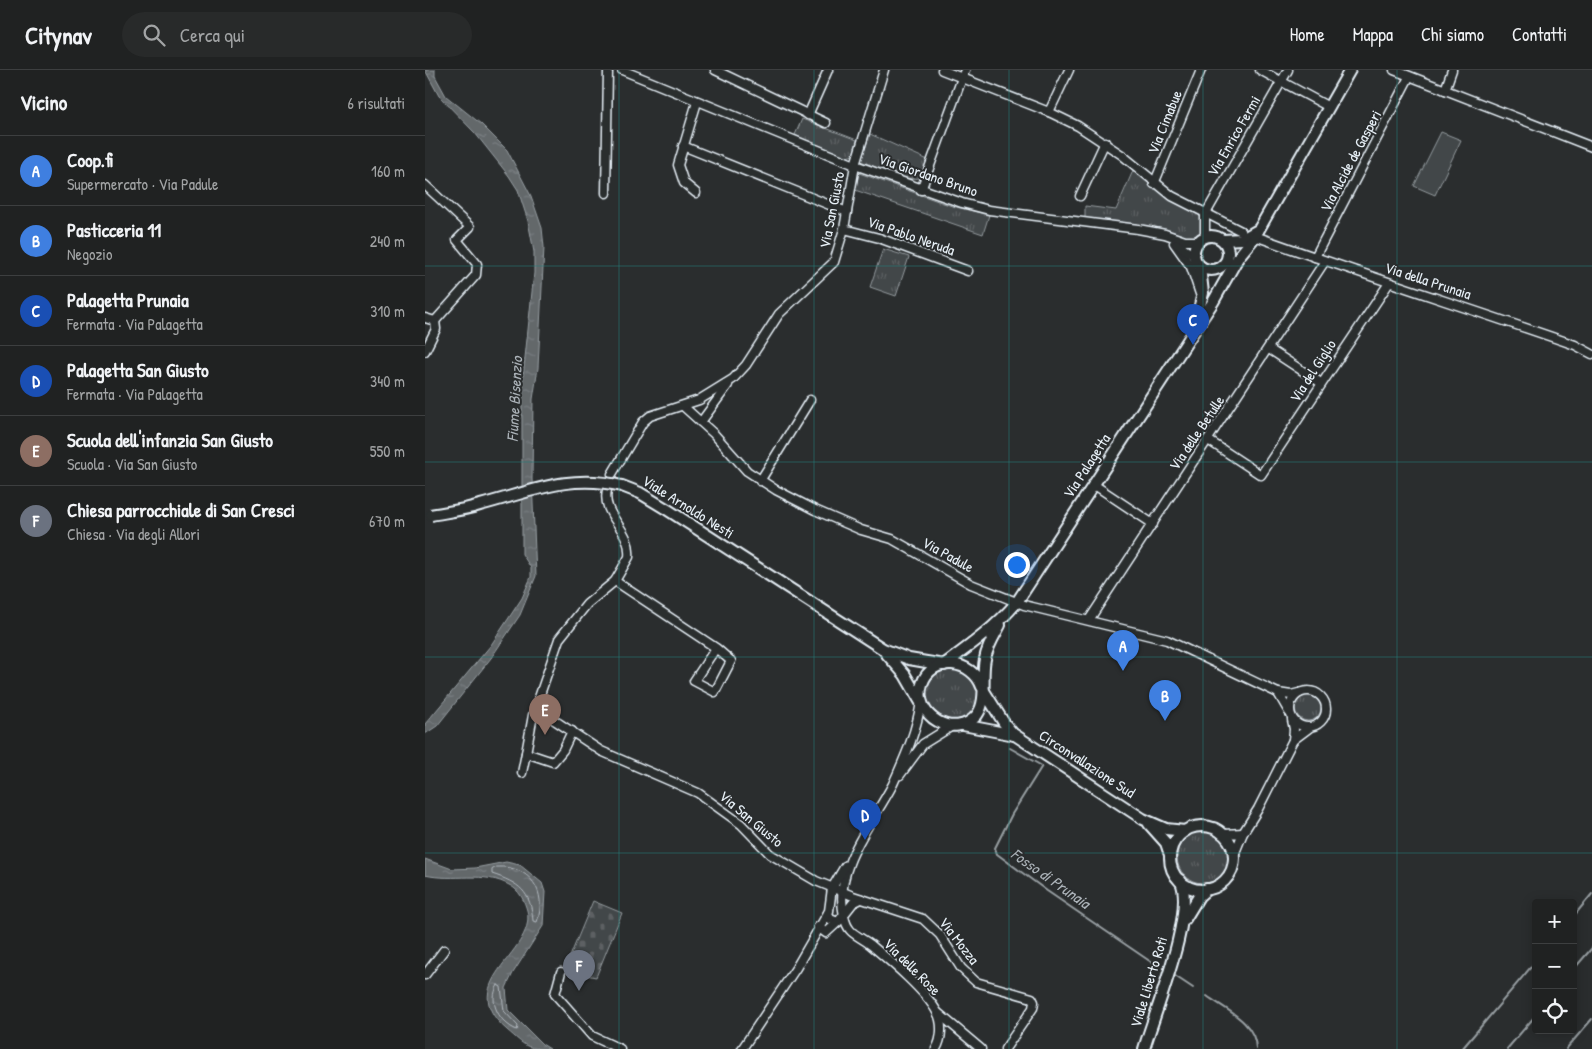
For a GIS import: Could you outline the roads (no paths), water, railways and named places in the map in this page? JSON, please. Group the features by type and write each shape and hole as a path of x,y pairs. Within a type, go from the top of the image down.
{"street":[{"path":"606,193 608,70"},
{"name":"Via Giordano Bruno","path":"622,70 855,165 921,190 989,210 1139,229 1165,234 1189,242 1201,239"},
{"path":"715,70 825,123"},
{"path":"808,115 828,70"},
{"name":"Via San Giusto","path":"701,422 746,365 779,314 834,262 844,228 855,165 884,70"},
{"path":"942,70 964,74 1049,112 1105,142 1154,184 1205,215 1241,231"},
{"path":"1049,112 1069,70"},
{"name":"Via Cimabue","path":"1154,184 1201,70"},
{"path":"1260,70 1329,107"},
{"name":"Via Enrico Fermi","path":"1205,215 1288,70"},
{"name":"Via Palagetta","path":"832,888 892,784 913,736 924,679 932,670 944,664 1004,617 1017,602 1222,288 1239,256 1255,235 1350,70"},
{"path":"1394,70 1592,147"},
{"path":"1445,90 1452,70"},
{"path":"921,190 964,74"},
{"name":"Via Alcide de Gasperi","path":"1315,257 1409,77"},
{"path":"696,193 684,183 679,173 679,156 697,102"},
{"path":"1080,196 1105,142"},
{"path":"683,146 847,212"},
{"path":"425,185 470,227 457,240 477,264 476,275 435,321 436,329 425,351"},
{"path":"1194,256 1201,239 1205,215"},
{"name":"Via Pablo Neruda","path":"844,228 879,238 968,271"},
{"name":"Via Giordano Bruno","path":"1160,234 1194,256"},
{"path":"1201,239 1215,236 1223,240 1242,239 1255,235"},
{"name":"Via Palagetta","path":"1226,261 1255,235"},
{"name":"Via della Prunaia","path":"1255,235 1325,261 1437,297 1575,345 1592,354"},
{"path":"1222,288 1228,248 1223,240"},
{"name":"Via Giordano Bruno","path":"1174,243 1191,267 1202,301"},
{"name":"Via Palagetta","path":"1194,256 1200,267 1202,301 1194,331"},
{"path":"1200,267 1212,270 1226,261"},
{"name":"Via delle Betulle","path":"1089,620 1269,349 1325,261"},
{"name":"Via del Giglio","path":"1208,440 1261,475 1389,283"},
{"path":"425,318 435,321"},
{"path":"1269,349 1321,383"},
{"name":"Via San Giusto","path":"612,474 643,422 650,416 683,406 711,394 733,380"},
{"path":"760,481 811,400"},
{"name":"Via Padule","path":"683,406 728,449 747,471 760,481 861,530 898,542 971,584 1017,602 1167,640 1278,693"},
{"name":"Viale Arnoldo Nesti","path":"428,515 476,506 563,482 593,481 622,486 668,510 883,649 909,659 944,664"},
{"path":"1093,484 1153,524"},
{"path":"522,773 530,727 559,639 587,604 615,581 626,564 629,552 625,532 607,506 607,490"},
{"path":"615,581 716,648 731,661 715,692 694,681 716,648"},
{"name":"Via Palagetta","path":"892,784 923,744 972,719 979,711 985,656 1004,617"},
{"name":"Viale Arnoldo Nesti","path":"883,649 905,675 921,702"},
{"path":"944,664 958,664 968,668 977,676 983,688"},
{"name":"Circonvallazione Sud","path":"983,688 1003,723 1015,735 1143,818 1166,829 1185,831 1205,826 1224,834"},
{"path":"1278,693 1291,695 1315,692 1326,704 1323,720 1293,740"},
{"path":"1278,693 1290,715 1299,726 1309,728"},
{"path":"1178,878 1191,888 1208,889 1217,886 1227,877 1233,865 1234,855 1243,833 1258,809 1293,740 1294,729 1290,715 1291,701 1299,693"},
{"path":"921,702 924,710 932,719 941,724 957,725"},
{"name":"Via San Giusto","path":"536,708 601,751 698,793 741,824 770,854 832,888 842,890"},
{"name":"Circonvallazione Sud","path":"957,725 999,730 1015,735"},
{"path":"526,752 553,762 563,750 572,731"},
{"name":"Circonvallazione Sud","path":"1143,818 1164,840 1178,878"},
{"path":"1171,859 1174,844 1185,831"},
{"path":"1224,834 1243,833"},
{"path":"1224,834 1232,845 1234,855"},
{"name":"Via Palagetta","path":"842,890 849,861"},
{"name":"Viale Liberto Roti","path":"1144,1049 1182,924 1185,897 1178,878"},
{"path":"742,1049 796,968 828,913 831,906 832,888"},
{"name":"Viale Liberto Roti","path":"1182,924 1197,897 1208,889"},
{"path":"842,890 843,914"},
{"name":"Via Mozza","path":"842,890 861,899 912,914 927,922 944,940 961,968 976,982 1034,999 1033,1008 1005,1049"},
{"path":"818,928 826,933 838,922 853,903 861,899"},
{"path":"828,913 830,919 838,922"},
{"name":"Via delle Rose","path":"843,914 850,931 868,943 895,966 937,1012 941,1033 936,1049"},
{"path":"425,975 444,950"},
{"path":"561,972 555,994 592,1036 619,1049"},
{"path":"937,1012 981,1049"}],"water":[{"name":"Fiume Bisenzio","path":"425,70 435,70 435,76 446,96 481,124 507,150 531,196 542,228 544,247 538,368 533,399 532,479 536,576 520,615 491,658 437,726 425,734 425,724 491,645 522,598 531,577 531,568 522,554 522,386 534,273 534,252 528,221 518,190 475,133 439,96"},
{"path":"425,859 452,869 475,868 506,862 520,865 542,883 545,892 543,926 513,973 506,988 508,1010 542,1044 550,1049 526,1046 518,1040 492,1012 488,996 492,981 522,938 527,923 524,901 516,890 501,881 480,877 436,877 425,875"}],"waterway":[{"name":"Fosso di Prunaia","path":"1010,748 1042,766 1012,814 995,848 997,854 1047,891 1157,966"},
{"path":"1577,912 1592,894"},
{"path":"1577,965 1592,948"},
{"path":"1462,1049 1532,966"},
{"name":"Fosso di Prunaia","path":"1175,976 1193,988"},
{"name":"Fosso di Prunaia","path":"1207,996 1246,1024 1255,1040 1256,1049"},
{"path":"1566,1049 1592,1019"},
{"path":"1507,1049 1532,1020"}],"place":[{"name":"Palagetta Prunaia","path":"1193,345"},
{"name":"Coop.fi","path":"1123,671"},
{"name":"Pasticceria 11","path":"1165,721"},
{"name":"Scuola dell'infanzia San Giusto","path":"545,735"},
{"name":"Palagetta San Giusto","path":"865,840"},
{"name":"Chiesa parrocchiale di San Cresci","path":"579,991"}]}
